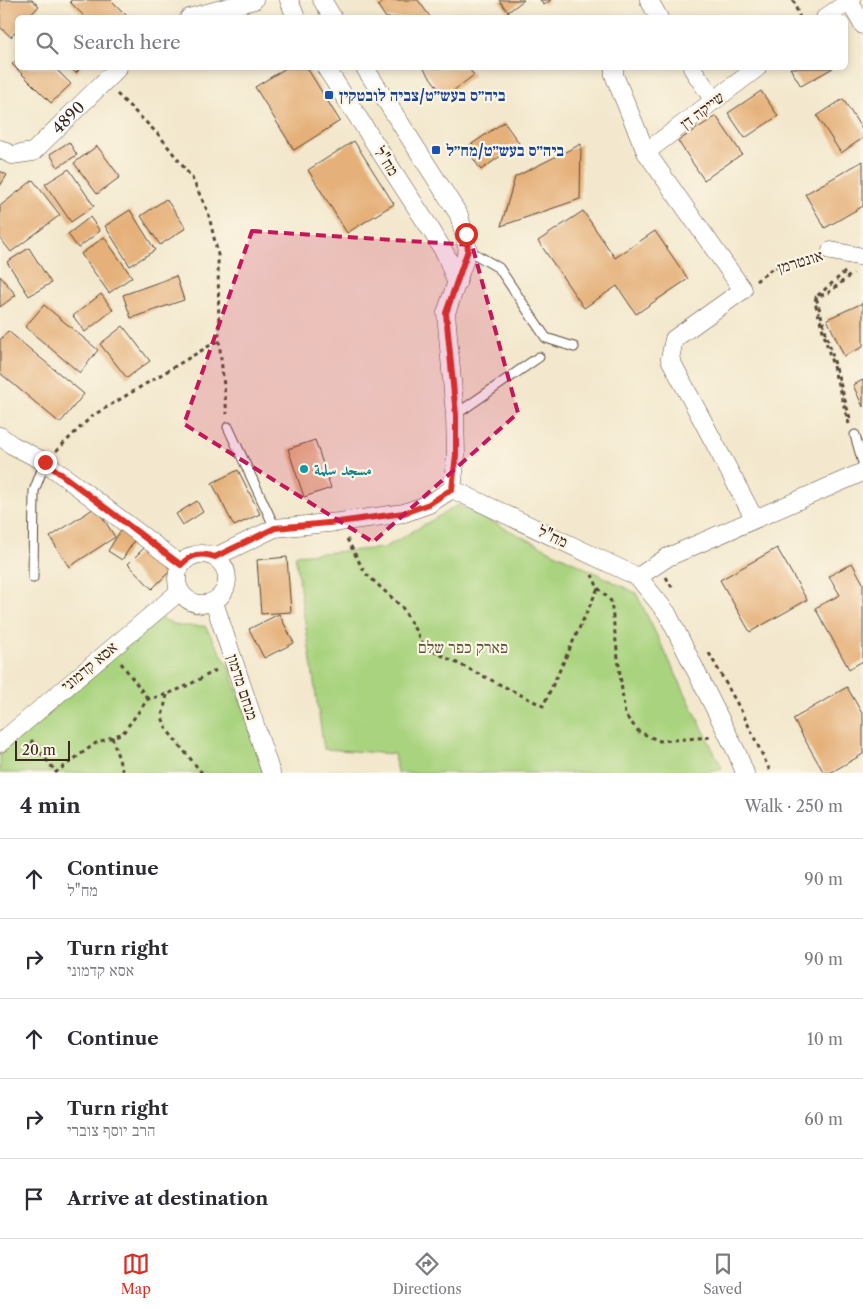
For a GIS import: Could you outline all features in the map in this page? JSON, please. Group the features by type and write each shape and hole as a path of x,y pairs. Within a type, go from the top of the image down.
{"street":[{"path":"200,15 254,0"},
{"path":"289,0 295,15"},
{"path":"322,0 331,15"},
{"path":"650,0 658,15"},
{"path":"829,15 850,1 863,25"},
{"name":"4890","path":"6,152 33,152 116,70"},
{"name":"מח\"ל","path":"327,70 433,232 446,255 457,284"},
{"name":"מח\"ל","path":"366,70 459,215 466,234 468,250 446,313 456,415 456,455 452,489 638,577 667,613 728,735 744,773"},
{"path":"614,70 614,75 646,152 743,290 674,339 670,359 754,518"},
{"path":"693,70 714,101"},
{"name":"שייקה דן","path":"646,152 754,70"},
{"name":"אונטרמן","path":"831,252 856,265"},
{"path":"0,436 12,445 45,462 181,565"},
{"path":"638,577 668,557 863,472"},
{"path":"215,557 275,528 404,513 429,504 452,489"},
{"path":"207,554 215,557 225,568 227,584 225,591 214,602 206,604 191,602 180,591 177,578 181,565 193,556 207,554"},
{"name":"אסא קדמוני","path":"0,743 180,591"},
{"name":"מנחם מדמון","path":"214,602 271,773"}],"lane":[{"path":"468,250 499,268 546,338 574,347"},
{"path":"456,415 539,357"},
{"path":"228,427 275,528"},
{"path":"855,435 863,464"},
{"path":"33,578 34,491 45,462"}],"path":[{"path":"793,0 799,15"},
{"path":"104,80 159,135 192,178 208,212 218,255 219,340 228,427"},
{"name":"אונטרמן","path":"743,290 773,268 802,257 831,252"},
{"path":"849,426 815,302 816,297 856,265"},
{"path":"816,297 828,293 856,265"},
{"path":"816,297 855,435"},
{"path":"45,462 92,416 219,340"},
{"path":"339,522 365,573 402,607 425,647 543,706 598,588"},
{"path":"581,550 598,588 611,600 626,715 639,732 660,741 728,735"},
{"path":"34,743 55,772 96,744 123,733 148,699 167,695 187,687 234,661"},
{"path":"123,666 148,699"},
{"path":"167,695 162,717 167,730 202,773"},
{"path":"112,737 123,773"}],"highlighted area":[{"path":"252,231 472,245 518,413 373,542 184,424"}],"green space":[{"name":"פארק כפר שלם","path":"458,505 636,593 722,768 702,773 397,773 394,754 324,749 295,555 384,548"},
{"path":"158,617 179,626 205,626 230,669 265,773 0,773 0,754"}],"building":[{"path":"0,0 32,0 39,6 31,15 15,15 15,32 11,37 0,27"},
{"path":"71,0 111,0 126,15 83,15 70,2"},
{"path":"386,0 418,0 429,15 384,15 378,6"},
{"path":"499,0 524,0 508,12"},
{"path":"540,0 551,0 544,5"},
{"path":"18,70 57,70 71,84 51,103"},
{"path":"283,70 308,70 340,121 294,150 255,87"},
{"path":"425,70 470,70 474,75 445,97"},
{"path":"791,70 829,70 801,86"},
{"path":"761,91 778,116 745,138 728,113"},
{"path":"843,99 863,131 863,138 841,153 817,116"},
{"path":"716,116 742,154 704,180 678,141"},
{"path":"504,122 519,143 481,170 466,148"},
{"path":"354,141 394,204 347,233 308,170"},
{"path":"69,142 77,155 58,167 50,154"},
{"path":"581,144 580,199 501,226 515,177"},
{"path":"97,146 120,177 97,194 74,163"},
{"path":"863,161 863,206 825,228 805,194"},
{"path":"69,169 94,206 71,222 45,184"},
{"path":"0,171 7,175 0,186"},
{"path":"33,180 60,215 11,252 0,238 0,206"},
{"path":"166,199 186,228 160,245 141,216"},
{"path":"130,210 155,250 130,266 105,226"},
{"path":"583,211 615,258 655,231 688,279 636,314 617,286 584,308 538,241"},
{"path":"90,217 100,231 78,248 68,234"},
{"path":"104,237 132,277 109,293 81,254"},
{"path":"29,248 51,283 29,296 7,262"},
{"path":"0,276 16,295 0,307"},
{"path":"176,276 184,300 131,318 123,295"},
{"path":"101,294 113,310 85,332 73,316"},
{"path":"863,303 863,347 844,356 827,319"},
{"path":"44,305 98,350 80,373 25,327"},
{"path":"123,326 150,361 127,378 100,344"},
{"path":"8,331 84,394 60,423 0,373 0,340"},
{"path":"863,380 863,407 853,385"},
{"path":"315,440 331,488 304,497 288,449"},
{"path":"238,470 260,514 234,526 212,483"},
{"path":"197,501 203,512 183,525 176,514"},
{"path":"96,507 115,537 69,567 50,537"},
{"path":"122,528 136,538 122,560 108,551"},
{"path":"147,545 171,570 152,589 128,564"},
{"path":"777,548 807,600 750,632 720,580"},
{"path":"287,557 291,612 261,614 257,560"},
{"path":"852,563 863,583 863,661 849,669 815,608 840,595 829,576"},
{"path":"279,614 294,643 264,658 249,629"},
{"path":"847,687 863,715 863,754 830,773 824,773 793,719"}],"place":[{"name":"ביה״ס בעש״ט/צביה לובטקין","path":"329,95"},
{"name":"ביה״ס בעש״ט/מח״ל","path":"436,150"},
{"name":"مسجد سلمة","path":"304,469"}],"route":[{"path":"45,462 181,565 186,560 200,554 215,557 275,528 404,513 429,504 452,489 456,455 456,415 446,313 468,250 466,234"}]}
